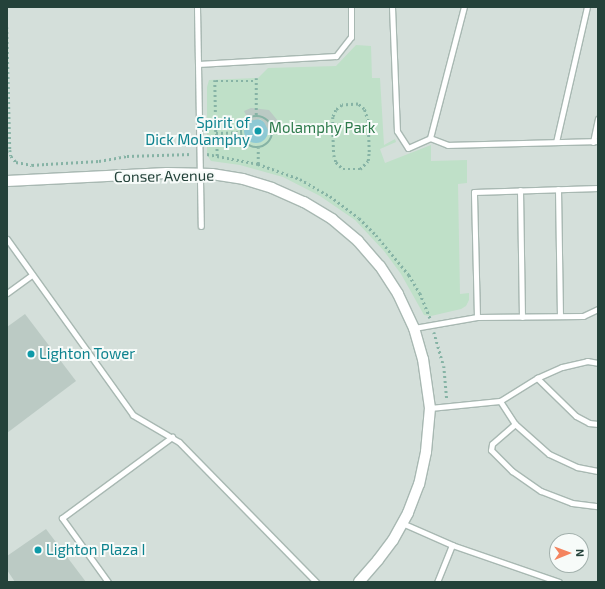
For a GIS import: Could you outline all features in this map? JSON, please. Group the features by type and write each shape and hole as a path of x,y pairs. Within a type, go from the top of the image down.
{"street":[{"name":"Conser Avenue","path":"7,182 168,173 199,173 243,179 272,188 304,202 332,219 358,241 380,266 398,294 414,328 423,359 430,408 426,452 419,484 402,523 378,560 359,582"}],"lane":[{"path":"197,7 201,226"},
{"path":"198,64 336,56 351,37 351,7"},
{"path":"392,7 397,131 408,148 430,138 448,145 595,142 598,119"},
{"path":"430,138 464,7"},
{"path":"556,142 587,7"},
{"path":"477,317 474,192 598,188"},
{"path":"558,189 560,316"},
{"path":"520,190 522,316"},
{"path":"7,240 133,414 179,442 316,582"},
{"path":"7,293 32,275"},
{"path":"414,328 477,317 584,316 598,309"},
{"path":"430,408 500,401 537,378 562,367 587,361 598,363"},
{"path":"537,378 576,416 589,423 598,424"},
{"path":"500,401 515,424 549,454 577,467 598,471"},
{"path":"515,424 492,444 491,447 491,450 512,472 525,482 554,496 572,503 598,506"},
{"path":"108,582 62,518 172,437"},
{"path":"402,523 452,545 559,582"},
{"path":"437,582 452,545"}],"path":[{"path":"7,27 10,150 11,156 16,162 32,165 99,161 127,156 199,154 258,164 258,148"},
{"path":"217,156 216,81 256,79 256,115"},
{"path":"358,104 364,109 368,121 369,152 368,161 360,169 344,169 336,162 334,155 333,130 333,117 336,110 342,105 358,104"},
{"path":"256,115 270,121 274,132 267,145 258,148 247,145 243,141 241,132 245,120 256,115"},
{"path":"274,132 333,130"},
{"path":"216,133 241,132"}],"shaded area":[{"path":"7,7 598,7 598,582 7,582"}],"green space":[{"name":"Molamphy Park","path":"356,45 371,46 372,78 380,78 384,145 395,139 396,142 380,149 385,163 431,145 431,161 467,160 467,183 458,184 460,294 469,293 469,300 466,306 461,309 431,316 424,315 401,274 384,251 355,220 320,196 283,177 240,165 211,161 207,155 207,87 209,80 258,78 268,68 336,66"}],"water":[{"path":"256,119 261,120 267,126 267,136 261,142 256,143 251,142 245,136 244,131 245,126 251,120"}],"building":[{"path":"251,108 269,110 278,121 280,128 268,130 264,122 260,119 249,121 244,111"},
{"name":"Lighton Tower","path":"25,314 76,381 7,433 7,327"},
{"name":"Lighton Plaza I","path":"46,529 86,582 15,582 7,570 7,556"}],"place":[{"name":"Spirit of Dick Molamphy","path":"258,131"},
{"name":"Lighton Tower","path":"31,354"},
{"name":"Lighton Plaza I","path":"38,550"}]}
